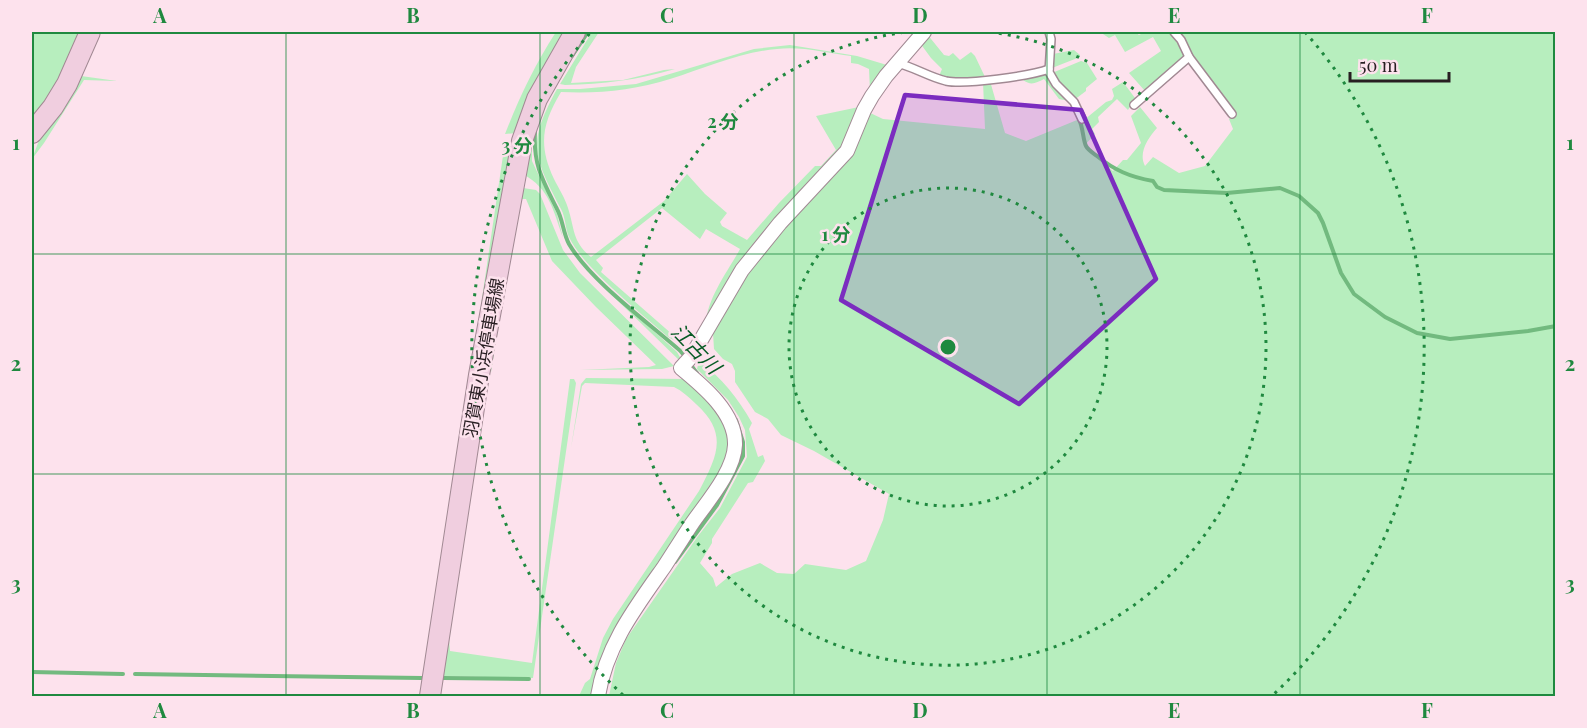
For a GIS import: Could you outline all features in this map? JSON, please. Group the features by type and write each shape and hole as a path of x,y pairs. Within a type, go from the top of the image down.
{"main road":[{"path":"32,133 58,99 90,32"},
{"name":"羽賀東小浜停車場線","path":"430,696 479,375 522,141 537,99 575,32"}],"street":[{"path":"598,696 606,664 617,636 711,498 732,458 735,446 730,424 715,400 681,368 689,361 726,297 759,248 801,199 847,151 864,110 886,76 924,32"}],"lane":[{"path":"1049,32 1051,39 1049,69 1052,78 1074,102 1082,119"},
{"path":"1174,32 1181,40 1189,57 1232,114"},
{"path":"1134,105 1189,57"},
{"path":"897,63 920,73 953,82 987,80 1049,69"}],"highlighted area":[{"path":"905,95 1081,110 1156,279 1019,404 841,300"}],"green space":[{"path":"32,32 85,32 62,83 32,125"},
{"path":"556,32 571,32 518,133 505,134 541,56"},
{"path":"592,32 599,32 576,67 571,83 623,80 675,69 620,81 560,84"},
{"path":"1100,32 1135,32 1139,35 1145,32 1170,32 1184,53 1182,60 1145,91 1129,73 1161,51 1153,37 1125,52 1115,35 1109,38"},
{"path":"1555,32 1555,696 609,696 616,663 626,639 720,508 747,457 745,430 739,417 728,400 697,369 699,361 722,381 741,405 752,423 749,429 758,457 763,455 765,461 753,482 748,483 712,539 700,563 713,578 716,587 732,574 760,563 777,573 794,574 805,564 846,570 866,561 883,520 889,494 781,435 768,419 755,412 735,382 735,371 732,364 723,359 714,349 713,333 747,273 803,202 866,111 883,119 985,129 983,82 990,81 1005,133 1026,141 1077,120 1084,120 1106,102 1112,100 1114,96 1112,89 1123,82 1135,98 1128,110 1117,99 1098,117 1099,122 1092,129 1095,134 1084,146 1113,171 1123,160 1127,160 1141,143 1131,116 1140,107 1157,128 1143,151 1145,166 1153,157 1179,173 1205,166 1233,129 1229,119 1236,113 1193,58 1180,33"},
{"path":"927,34 944,55 949,56 953,53 960,60 971,52 985,77 954,80 939,76 942,69 920,43"},
{"path":"790,45 857,56 887,65 870,91 869,69 851,63 851,56 795,48 763,51 736,57 643,86 603,92 561,92 546,125 544,145 549,167 567,204 577,240 591,257 664,201 687,174 727,213 720,222 722,226 747,240 815,166 821,166 836,150 816,116 859,107 848,142 706,322 714,294 740,249 706,229 700,239 662,208 596,260 603,268 601,272 673,335 680,338 687,356 677,342 668,337 615,291 577,251 568,235 563,213 540,162 537,149 541,123 557,89 636,84 754,49"},
{"path":"1074,50 1080,57 1052,68 1053,54"},
{"path":"1081,61 1087,63 1097,79 1074,100 1052,73"},
{"path":"1046,73 1051,83 1069,101 1059,99 1044,79 1031,83 1014,78"},
{"path":"77,77 117,81 84,80 32,159 41,135"},
{"path":"532,131 532,161 557,214 563,238 545,193 523,174"},
{"path":"505,142 512,143 470,380"},
{"path":"523,188 536,190 540,194 563,250 580,273 674,366 662,369 580,370 656,365 552,261 526,199 522,199 519,203 491,372 486,370 519,191"},
{"path":"585,269 677,352 680,361"},
{"path":"586,378 688,379 721,413 732,446 721,475 626,615 595,696 579,696 585,683 590,679 603,638 613,619 699,491 711,467 717,446 713,425 706,415 674,387 585,383 582,386 571,448 581,384"},
{"path":"570,379 574,379 576,383 533,678 440,676 481,403 485,403 449,640 450,651 532,663"}],"waterway":[{"name":"江古川","path":"572,56 588,32"},
{"path":"1079,119 1085,143 1091,151 1116,169 1153,181 1157,187 1164,190 1227,193 1280,188 1299,196 1318,213 1341,273 1354,294 1385,317 1417,333 1450,339 1556,326"},
{"name":"江古川","path":"535,132 537,163 540,172 559,213 565,235 578,258 604,285 680,350 697,373"},
{"name":"江古川","path":"675,562 717,505 743,456 743,442 736,420"},
{"path":"32,672 123,674"},
{"path":"135,674 422,678"},
{"path":"443,678 529,679"}]}
